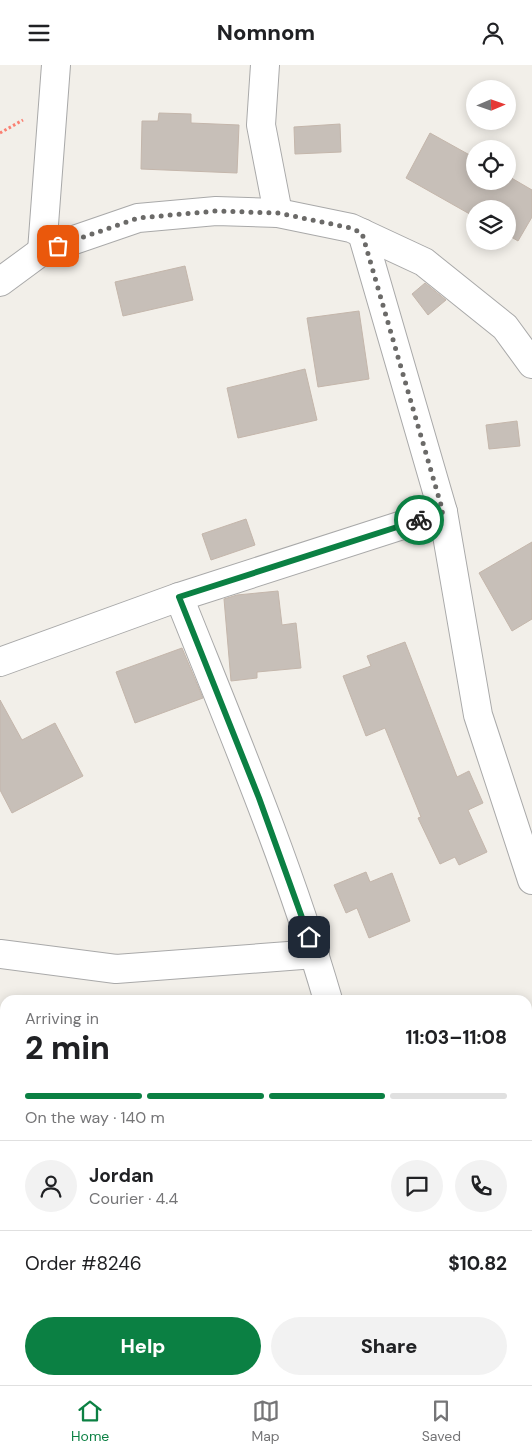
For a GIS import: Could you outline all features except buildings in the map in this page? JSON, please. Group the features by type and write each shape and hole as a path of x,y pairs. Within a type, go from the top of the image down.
{"street":[{"path":"42,251 56,65"},
{"path":"265,65 261,125 278,213"},
{"path":"0,282 42,251 138,218 216,211 278,213 351,228 424,262 505,327 532,364"},
{"path":"362,233 443,512 478,715 532,880"},
{"path":"0,662 179,597 443,512"},
{"path":"179,597 259,798 315,954 327,995"},
{"path":"0,954 116,969 315,954"}],"way so far":[{"path":"58,246 138,218 216,211 278,213 351,228 362,233 443,512 419,520"}],"route":[{"path":"309,937 259,798 179,597 419,520"}]}
